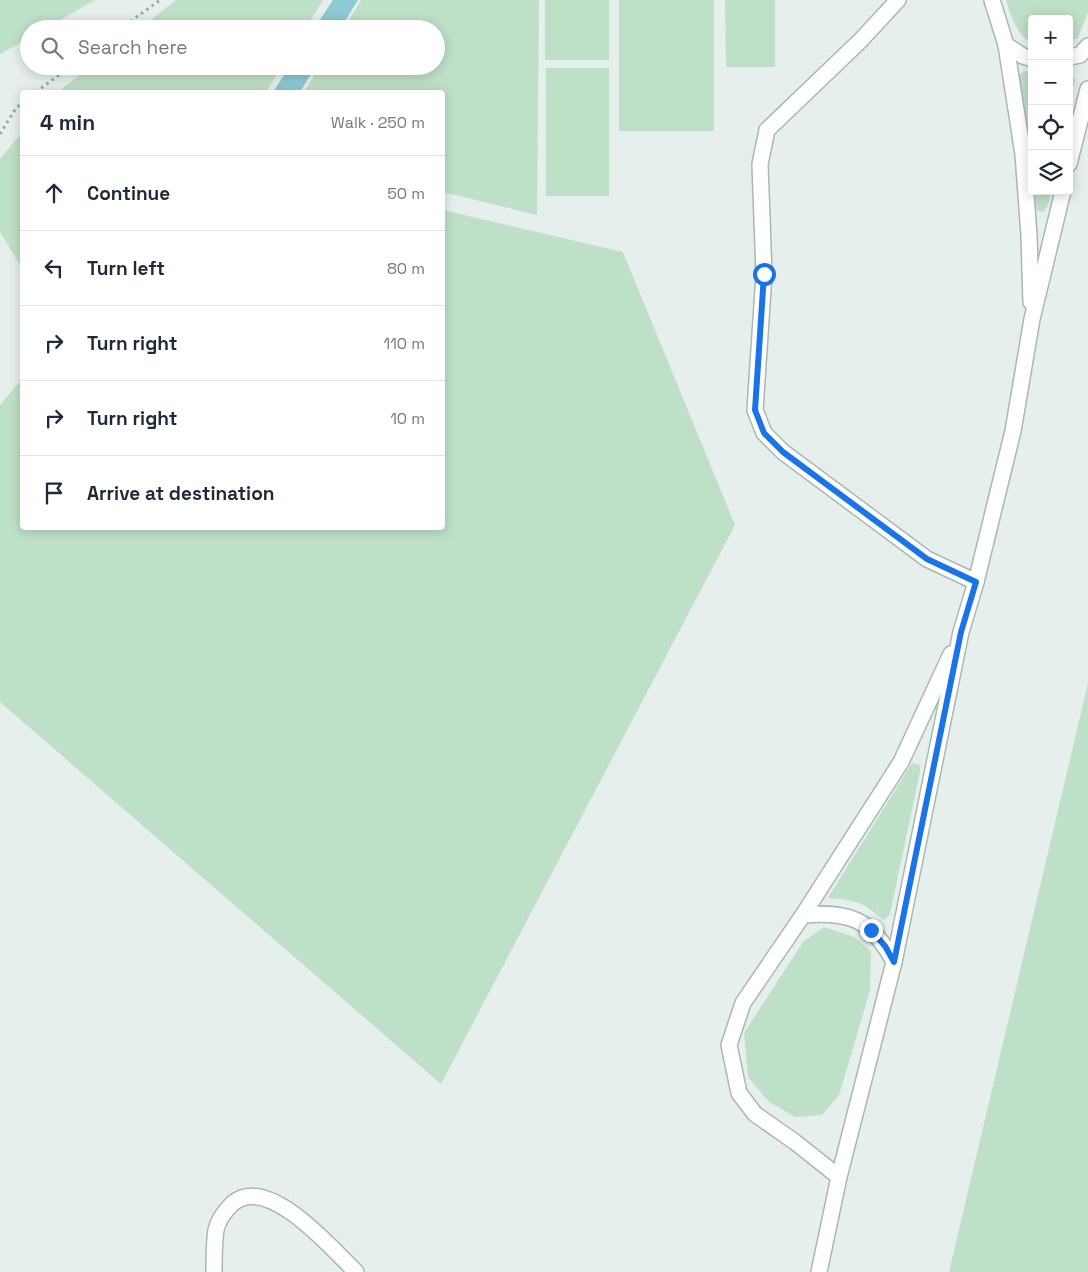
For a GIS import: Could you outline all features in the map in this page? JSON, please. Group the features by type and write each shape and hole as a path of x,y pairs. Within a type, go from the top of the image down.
{"street":[{"path":"898,0 860,41 767,130 760,164 764,274 755,410 764,433 783,452 927,559 976,582"},
{"path":"992,0 1006,45 1023,154 1029,235 1032,319"},
{"path":"1006,45 1028,58"},
{"path":"1073,56 1080,55 1088,46"},
{"path":"1073,150 1088,89"},
{"path":"819,1272 839,1177 894,962 961,632 976,582 1013,431 1032,319 1062,195"},
{"path":"839,1177 756,1114 739,1093 729,1046 743,1003 803,915 902,762 961,632"},
{"path":"803,915 827,913 849,916 871,930 885,946 894,962"},
{"path":"214,1272 216,1229 222,1216 230,1205 242,1197 255,1196 278,1203 298,1217 356,1272"}],"path":[{"path":"132,20 160,0"},
{"path":"39,90 59,75"},
{"path":"0,134 20,105"}],"green space":[{"path":"0,0 95,0 60,20 20,20 20,43 0,54"},
{"path":"176,0 323,0 311,20 150,20"},
{"path":"361,0 539,0 537,215 445,192 445,90 305,90 314,75 445,75 445,20 349,20"},
{"path":"545,0 609,0 609,60 545,60"},
{"path":"619,0 714,0 714,131 619,131"},
{"path":"725,0 775,0 775,67 726,67"},
{"path":"1006,0 1088,0 1088,12 1078,38 1073,40 1073,15 1028,15 1028,40 1022,36 1012,18"},
{"path":"546,68 609,68 609,196 546,196"},
{"path":"1024,71 1028,72 1028,144 1019,76"},
{"path":"80,75 276,75 267,90 61,90"},
{"path":"20,134 20,265 0,232 0,159"},
{"path":"1034,195 1050,195 1044,212 1036,210"},
{"path":"445,210 623,252 735,525 441,1084 0,702 0,405 20,381 20,530 445,530"},
{"path":"1088,683 1088,1272 949,1272"},
{"path":"912,763 920,765 920,772 890,914 884,920 860,903 828,898"},
{"path":"824,927 854,937 871,951 870,990 839,1095 822,1115 795,1117 769,1102 748,1077 744,1033 803,942"}],"water":[{"path":"333,0 358,0 346,20 320,20"},
{"path":"284,75 310,75 301,90 274,90"}],"route":[{"path":"764,274 755,410 764,433 783,452 927,559 976,582 961,632 894,962 885,946 871,930"}]}
